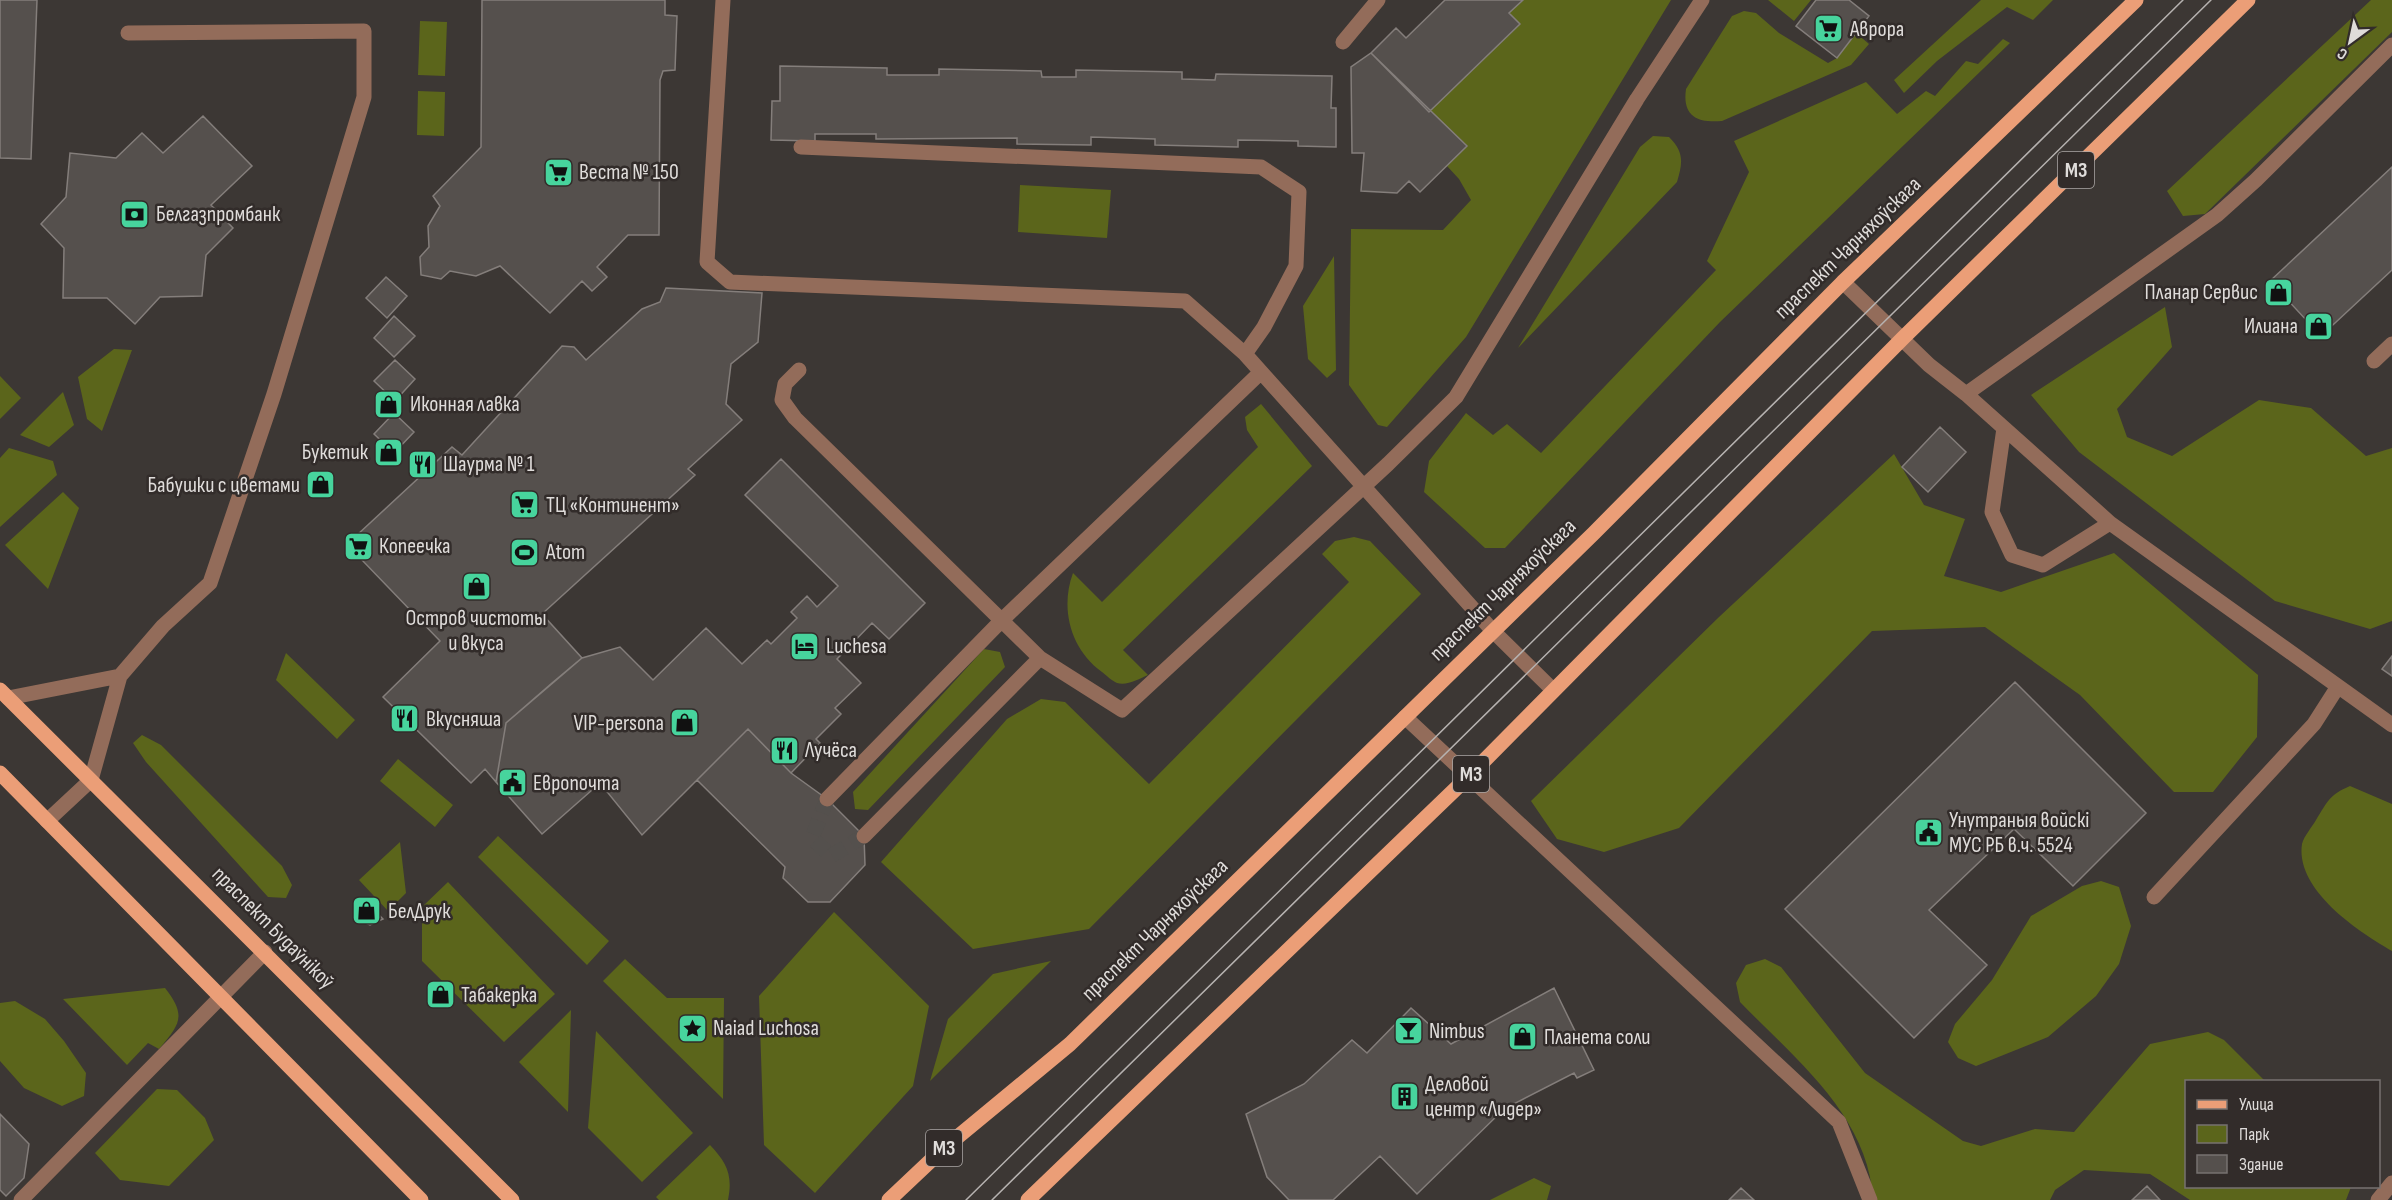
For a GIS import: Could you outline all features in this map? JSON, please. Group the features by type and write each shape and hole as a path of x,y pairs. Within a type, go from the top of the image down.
{"main road":[{"name":"праспект Чарняхоўскага","path":"889,1200 943,1149 1070,1044 1603,525 1843,282 2136,0"},
{"name":"М3","path":"1028,1200 1468,777 1552,689 1903,338 2248,0"},
{"name":"праспект Будаўнікоў","path":"4,694 512,1200"},
{"path":"0,773 422,1200"}],"lane":[{"path":"723,0 707,262 730,282 1185,301 1245,354 1493,631 1552,689"},
{"path":"1343,42 1378,0"},
{"path":"799,370 785,384 782,400 795,418 1040,658 1122,710 1388,464 1456,397 1637,99 1702,0"},
{"path":"47,821 91,780 120,676 163,626 210,583 274,394 364,98 364,32 128,33"},
{"path":"1966,394 2217,215 2256,180 2392,45"},
{"path":"801,147 1261,167 1299,192 1296,266 1264,327 1245,354"},
{"path":"1843,282 1929,365 1966,394 2110,523 2337,688 2392,725"},
{"path":"2374,361 2392,344"},
{"path":"827,799 1001,621 1261,372"},
{"path":"2004,428 1992,512 2012,555 2043,565 2110,523"},
{"path":"864,836 1040,658"},
{"path":"4,694 120,676"},
{"path":"2154,897 2314,724 2337,688"},
{"path":"1405,717 1839,1122 1870,1200"},
{"path":"21,1200 265,952"},
{"path":"2378,1200 2392,1183"}],"green space":[{"path":"1523,0 1671,0 1466,337 1387,427 1378,425 1349,385 1351,229 1443,230 1471,200 1459,179 1447,166 1467,146 1429,112 1520,24 1509,13"},
{"path":"1768,0 1811,0 1794,21"},
{"path":"1981,0 2053,0 2033,20 2007,7 1937,61 1904,93 1894,80"},
{"path":"2371,0 2392,0 2392,32 2205,214 2183,216 2167,191"},
{"path":"1744,11 1756,13 1779,33 1828,63 1837,58 1856,33 1869,44 1851,65 1722,121 1699,119 1689,112 1685,98 1686,89 1732,16"},
{"path":"420,21 447,22 445,76 418,75"},
{"path":"2003,39 2010,43 1720,322 1505,548 1485,548 1424,492 1429,461 1466,413 1493,435 1507,424 1541,453 1716,270 1707,261 1749,172 1734,141 1866,82 1897,114 1926,91 1935,96 1966,61 1978,64"},
{"path":"418,91 445,92 444,136 417,135"},
{"path":"1653,136 1669,137 1680,153 1681,163 1677,182 1518,348 1640,147"},
{"path":"1020,185 1111,190 1107,238 1018,232"},
{"path":"1334,256 1336,370 1327,378 1308,359 1303,306"},
{"path":"2165,307 2172,347 2117,409 2127,437 2172,456 2259,400 2311,408 2366,456 2392,448 2392,621 2370,629 2275,601 2079,452 2031,395"},
{"path":"114,349 132,350 102,431 87,419 78,377"},
{"path":"0,376 21,398 0,419"},
{"path":"63,392 74,425 49,447 20,435"},
{"path":"1261,404 1312,466 1123,650 1148,675 1129,683 1115,682 1091,663 1075,640 1068,614 1069,586 1073,573 1102,602 1258,447 1247,430 1245,417"},
{"path":"9,448 53,461 57,475 0,527 0,458"},
{"path":"1894,454 1924,505 1965,519 1944,576 2001,592 2114,553 2258,675 2257,737 2213,792 2174,792 2080,695 1985,627 1872,631 1679,828 1604,852 1557,839 1531,801 1719,617"},
{"path":"63,492 79,508 48,589 5,545"},
{"path":"1354,537 1370,541 1421,594 1089,929 973,949 881,862 1007,719 1041,699 1065,702 1149,784 1349,582 1322,554 1335,541"},
{"path":"984,649 1000,652 1005,667 868,810 855,809 853,792"},
{"path":"286,653 355,720 337,739 276,680"},
{"path":"142,735 161,745 282,866 292,885 286,898 268,897 146,762 133,743"},
{"path":"398,759 453,805 435,827 380,781"},
{"path":"2350,786 2392,804 2392,951 2363,933 2332,908 2308,877 2303,861 2302,844 2306,835 2330,799"},
{"path":"498,836 609,941 587,965 478,857"},
{"path":"400,842 406,893 388,911 359,880"},
{"path":"2101,881 2119,887 2131,926 2119,964 2096,996 2048,1037 1976,1066 1958,1058 1948,1042 1955,1024 1992,980 2031,916 2082,886"},
{"path":"448,882 555,994 504,1042 422,961 422,907"},
{"path":"834,912 929,1006 913,1086 815,1193 764,1145 759,996"},
{"path":"625,959 667,998 724,998 723,1099 603,981"},
{"path":"1765,959 1781,967 1865,1073 1963,1141 1981,1146 2035,1129 2074,1132 2150,1044 2208,1032 2224,1040 2264,1080 2185,1080 2185,1188 2351,1188 2346,1200 2190,1200 2150,1174 2084,1170 2055,1190 2050,1200 1873,1200 1868,1170 1858,1142 1843,1115 1805,1067 1740,1002 1736,983 1746,965"},
{"path":"1051,961 930,1081 948,1019 993,974"},
{"path":"165,988 176,1006 178,1020 176,1026 159,1049 148,1043 127,1065 63,999"},
{"path":"15,1001 45,1019 64,1041 86,1073 84,1096 62,1106 24,1088 0,1061 0,1003"},
{"path":"571,1010 568,1112 519,1062"},
{"path":"596,1031 693,1133 642,1182 588,1128"},
{"path":"157,1089 177,1090 205,1118 214,1140 169,1186 120,1180 95,1153"},
{"path":"710,1145 721,1158 729,1176 728,1200 659,1200 656,1197"},
{"path":"1534,1178 1551,1186 1547,1200 1490,1200"}],"building":[{"path":"0,0 37,0 31,159 0,158"},
{"name":"Веста № 150","path":"482,0 665,0 665,15 677,16 675,70 663,71 660,80 659,235 628,235 597,267 607,277 592,291 582,281 550,313 500,266 476,276 450,271 441,279 421,275 420,257 429,247 428,226 440,206 433,196 481,147"},
{"path":"1445,0 1523,0 1509,13 1520,24 1429,112 1371,53 1396,28 1406,38"},
{"name":"Аврора","path":"1816,0 1849,0 1869,16 1837,58 1796,26"},
{"path":"1371,53 1467,146 1420,192 1409,181 1397,193 1361,191 1364,153 1352,153 1351,67"},
{"path":"780,66 887,68 887,75 939,75 939,69 1041,71 1042,77 1076,77 1076,70 1182,72 1182,79 1215,80 1216,74 1332,76 1331,108 1336,108 1336,147 1298,146 1298,141 1238,140 1238,147 1155,145 1155,139 1091,137 1091,145 1017,144 1017,138 876,139 876,134 815,134 815,141 771,140 772,101 780,101"},
{"name":"Белгазпромбанк","path":"203,116 252,166 211,205 233,228 206,255 202,296 160,297 135,324 107,298 63,298 64,248 41,224 66,197 70,153 116,158 142,133 163,153"},
{"path":"2392,167 2392,270 2321,336 2270,281"},
{"path":"386,277 407,296 387,318 366,298"},
{"name":"ТЦ «Континент»","path":"666,288 762,293 758,342 731,364 726,404 742,420 688,469 695,475 542,614 582,658 506,723 496,782 485,769 471,783 383,697 440,641 360,558 356,536 452,447 462,455 562,346 574,347 586,360 642,309 660,302"},
{"path":"394,316 415,336 394,357 374,338"},
{"path":"395,360 415,379 395,401 374,381"},
{"path":"394,413 414,432 394,453 374,434"},
{"path":"1940,427 1966,452 1928,492 1902,467"},
{"name":"Luchesa","path":"781,459 925,603 889,639 872,623 837,659 861,683 835,708 841,714 816,739 820,743 791,773 748,729 642,835 600,783 542,834 496,782 506,723 552,683 582,658 620,647 653,680 706,628 742,664 767,640 771,644 797,618 791,612 807,596 817,607 838,586 745,495"},
{"path":"2392,656 2392,676 2382,669"},
{"path":"2015,682 2146,813 2073,886 2014,829 1929,910 1987,965 1914,1038 1785,909"},
{"path":"748,729 791,773 827,799 864,836 865,865 830,902 808,902 783,878 785,867 697,780"},
{"name":"БелДрук","path":"364,900 383,919 370,925 363,922 358,915"},
{"name":"Деловой центр «Лидер»","path":"1554,988 1594,1070 1577,1078 1574,1073 1504,1109 1417,1194 1380,1156 1333,1200 1289,1200 1267,1177 1246,1114 1304,1084 1352,1040 1367,1053 1411,1008 1451,1044"},
{"path":"0,1114 29,1144 24,1178 6,1196 0,1190"},
{"path":"2147,1186 2160,1200 2132,1200"},
{"path":"1741,1188 1754,1200 1729,1200"}],"tunnel":[{"path":"827,799 812,838 831,856 864,836"}],"tram line":[{"path":"966,1200 2183,0"},
{"path":"992,1200 2211,0"}],"place":[{"name":"Аврора","path":"1829,29"},
{"name":"Веста № 150","path":"558,172"},
{"name":"Белгазпромбанк","path":"135,214"},
{"name":"Планар Сервис","path":"2279,292"},
{"name":"Илиана","path":"2319,326"},
{"name":"Иконная лавка","path":"389,404"},
{"name":"Букетик","path":"389,452"},
{"name":"Шаурма № 1","path":"422,464"},
{"name":"Бабушки с цветами","path":"321,485"},
{"name":"ТЦ «Континент»","path":"525,505"},
{"name":"Копеечка","path":"358,546"},
{"name":"Atom","path":"525,552"},
{"name":"Остров чистоты и вкуса","path":"476,586"},
{"name":"Luchesa","path":"805,646"},
{"name":"Вкусняша","path":"405,719"},
{"name":"VIP-persona","path":"685,723"},
{"name":"Лучёса","path":"784,750"},
{"name":"Европочта","path":"512,783"},
{"name":"Унутраныя войскі МУС РБ в.ч. 5524","path":"1928,833"},
{"name":"БелДрук","path":"367,911"},
{"name":"Табакерка","path":"440,995"},
{"name":"Naiad Luchosa","path":"692,1028"},
{"name":"Nimbus","path":"1408,1031"},
{"name":"Планета соли","path":"1523,1037"},
{"name":"Деловой центр «Лидер»","path":"1404,1097"}]}
